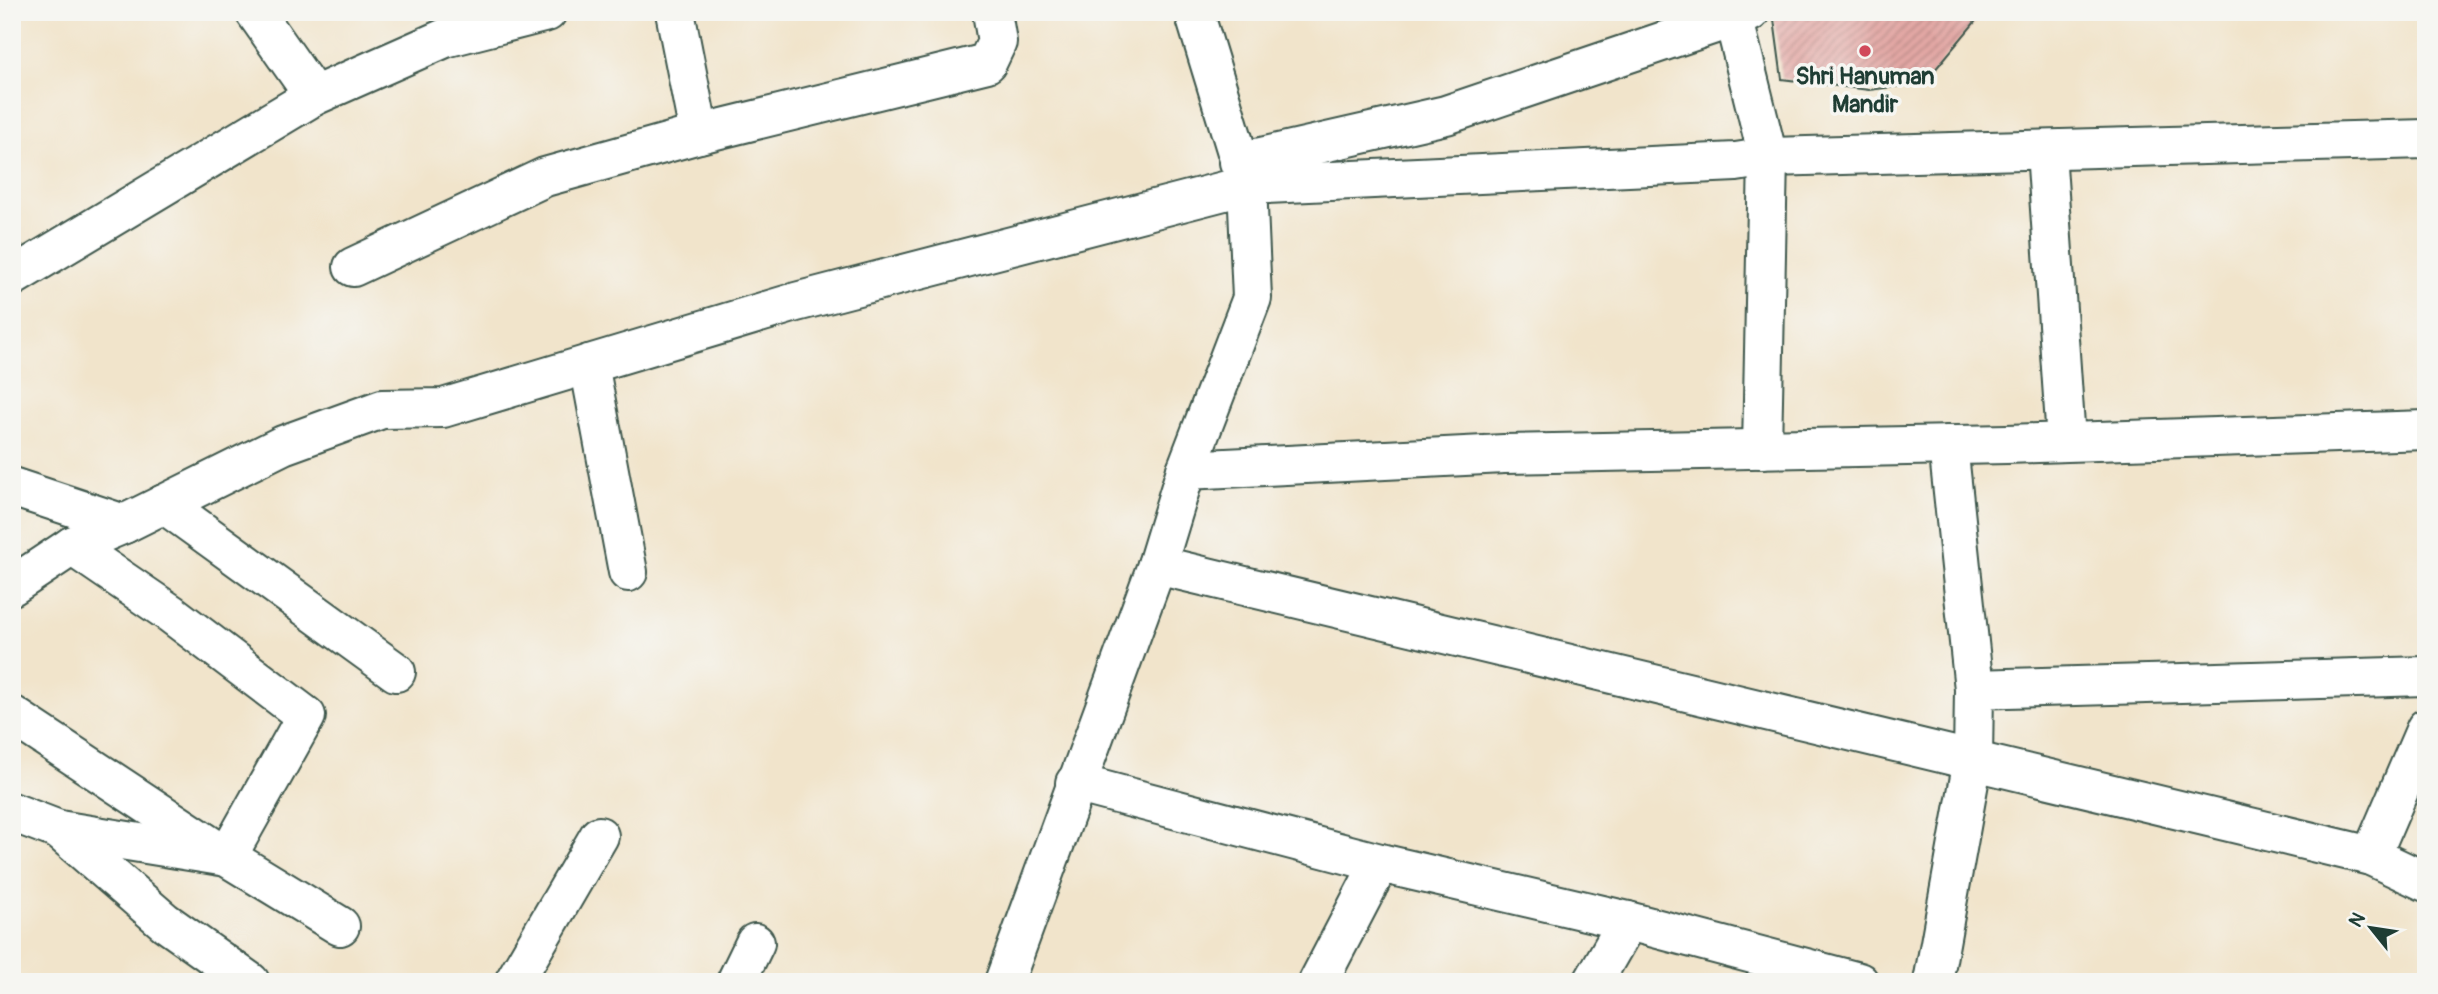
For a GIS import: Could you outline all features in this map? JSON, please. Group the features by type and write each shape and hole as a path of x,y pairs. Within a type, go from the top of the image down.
{"street":[{"path":"255,12 314,96"},
{"path":"12,277 314,96 442,25 547,12"},
{"path":"675,12 699,134"},
{"path":"353,267 545,177 699,134 986,63 997,42 992,12"},
{"path":"1004,982 1157,565 1186,470 1252,298 1243,173 1194,12"},
{"path":"12,586 72,546 124,524 283,445 382,409 443,408 796,302 1446,115 1739,15 1768,157 1762,449"},
{"path":"1243,173 1736,162 1768,157 2426,139"},
{"path":"2046,151 2066,440"},
{"path":"589,364 628,572"},
{"path":"1186,470 1504,454 1948,445 2426,430"},
{"path":"1933,982 1973,760 1974,690 1948,445"},
{"path":"12,487 124,524"},
{"path":"164,504 396,672"},
{"path":"72,546 170,613 306,716 226,857"},
{"path":"1157,565 2371,856 2426,882"},
{"path":"1974,690 2426,676"},
{"path":"12,715 226,857 340,926"},
{"path":"2371,856 2426,728"},
{"path":"1075,783 1380,863 1628,920 1860,982"},
{"path":"12,812 59,830 226,857"},
{"path":"59,830 165,922 250,982"},
{"path":"514,982 598,836"},
{"path":"1318,982 1380,863"},
{"path":"1593,982 1628,920"},
{"path":"736,982 755,943"}],"building":[{"name":"Shri Hanuman Mandir","path":"1773,12 1974,12 1975,22 1924,83 1869,90 1782,79"}],"place":[{"name":"Shri Hanuman Mandir","path":"1865,51"}]}
